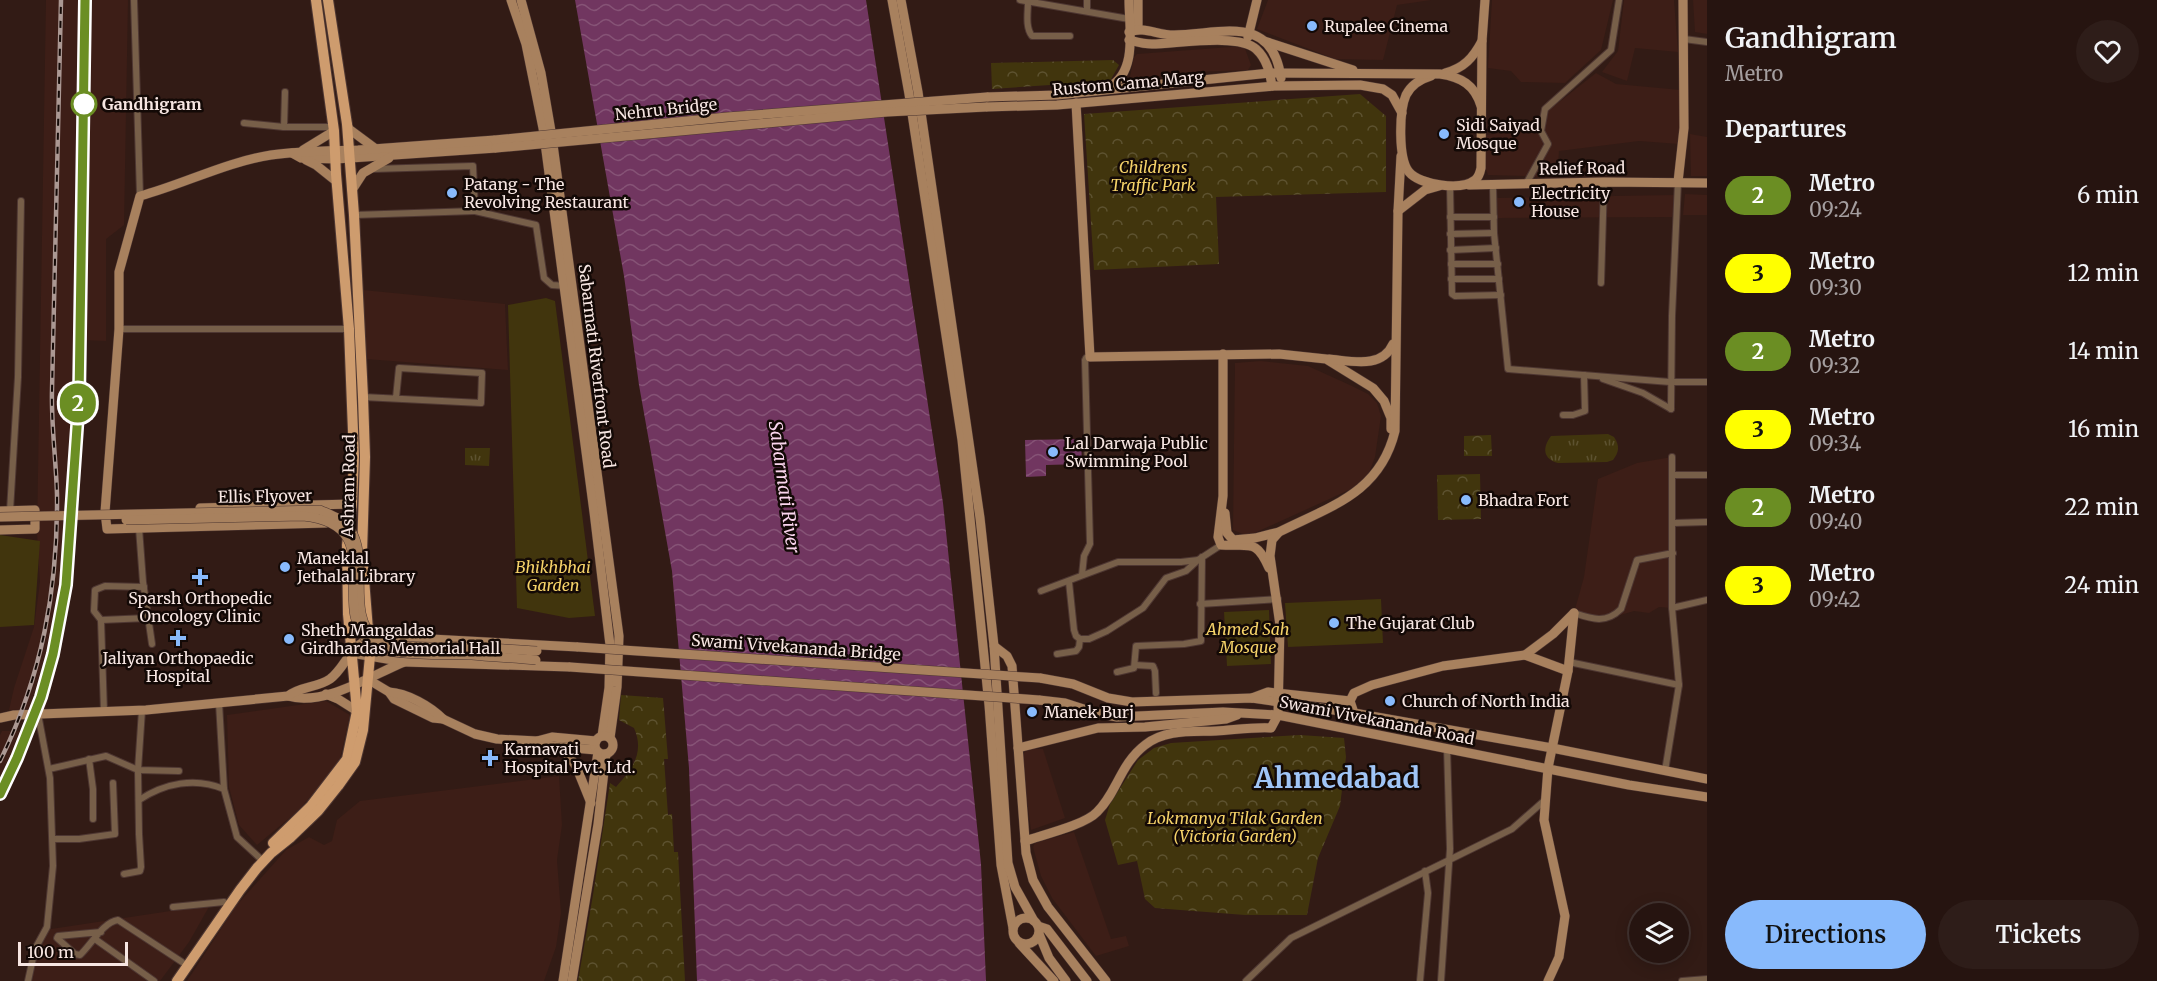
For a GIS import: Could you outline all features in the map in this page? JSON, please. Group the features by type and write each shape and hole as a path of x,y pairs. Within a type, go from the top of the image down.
{"main road":[{"name":"Ashram Road","path":"170,981 235,886 312,806 342,767 347,759 357,711 348,614 347,545 352,504 353,419 349,329 336,181 334,129 316,0"},
{"name":"Ashram Road","path":"177,981 262,859 318,811 355,762 363,730 370,656 362,553 365,457 363,397 347,124 328,0"},
{"name":"Sabarmati Riverfront Road","path":"512,0 526,44 543,128 619,636 617,687 601,745"},
{"name":"Sabarmati Riverfront Road","path":"521,0 534,43 552,137 568,285"},
{"path":"892,0 909,94 962,440 980,600 1001,865 1014,936 1054,981"},
{"path":"901,0 918,92 970,441 994,646 1008,863 1015,887 1037,927 1049,958 1066,981"},
{"path":"1129,0 1132,33 1150,45 1233,40 1247,43 1256,48 1262,56 1277,86"},
{"path":"1104,89 1115,84 1126,69 1138,0"},
{"path":"1247,43 1257,0"},
{"path":"1678,182 1684,128 1683,0"},
{"path":"1398,210 1425,190 1475,180 1479,176 1481,168 1482,2"},
{"path":"1132,33 1168,35 1235,30 1250,32 1264,41 1363,73"},
{"path":"1264,41 1276,57 1280,73 1277,86"},
{"path":"1222,354 1223,496 1227,533 1233,540 1280,532 1338,504 1366,485 1385,462 1393,442 1396,419 1398,210 1402,113 1406,96 1415,84 1428,76 1455,70 1467,63 1482,41"},
{"name":"Rustom Cama Marg","path":"986,102 1270,73 1363,73 1454,76 1466,81 1474,90 1481,106"},
{"name":"Rustom Cama Marg","path":"986,102 1076,103 1277,86 1371,86 1383,89 1392,95 1402,113"},
{"name":"Nehru Bridge","path":"349,154 391,157 496,144 986,102"},
{"path":"1076,103 1090,357 1279,354 1374,362 1390,352 1395,340"},
{"path":"347,124 350,129 376,148"},
{"path":"298,154 334,129"},
{"name":"Nehru Bridge","path":"349,154 376,148 496,144"},
{"path":"298,154 336,181"},
{"path":"349,154 298,154 248,160 175,187 140,196 118,272 119,329 105,512 107,529 349,521"},
{"path":"1401,156 1408,171 1417,179 1431,184 1454,184"},
{"path":"352,190 359,177 391,157"},
{"path":"1481,168 1493,185"},
{"name":"Relief Road","path":"1454,184 1707,183"},
{"path":"1326,359 1373,388 1384,401 1390,417 1393,442"},
{"path":"1223,496 1218,537 1221,545 1251,545 1262,551 1274,578"},
{"path":"105,512 352,504"},
{"path":"0,530 35,529 35,510 5,511"},
{"name":"Ellis Flyover","path":"0,517 320,510 339,518 350,528 356,539 362,617 367,630 377,640 413,646 537,651 555,647"},
{"name":"Ellis Flyover","path":"0,523 303,516 320,518 344,533 350,545 353,554 356,621 363,635 374,646 387,651 525,659 565,667"},
{"path":"1025,841 1069,826 1096,813 1116,784 1126,763 1155,739 1181,731 1271,728 1278,715 1280,625 1270,556 1272,540 1280,532"},
{"path":"1525,655 1574,614"},
{"path":"1548,981 1559,957 1565,916 1544,820 1545,800 1548,768 1568,666 1574,614"},
{"path":"288,696 296,690 318,685 330,679 339,671 355,648 369,639 405,638 555,647"},
{"path":"994,646 1006,656 1012,666 1026,853 1033,880 1048,907 1106,981"},
{"name":"Swami Vivekananda Bridge","path":"555,647 1040,678 1073,684 1108,698 1132,702 1252,698 1268,692 1279,698"},
{"path":"351,653 405,662 565,667"},
{"path":"1354,713 1350,701 1354,693 1372,685 1443,666 1525,655 1568,666"},
{"path":"0,718 14,715 142,710 288,696 299,699 326,694 369,680 405,662"},
{"name":"Swami Vivekananda Road","path":"565,667 1039,700 1065,703 1117,717 1244,712 1278,715 1629,785 1707,797"},
{"path":"369,680 389,692 398,692 435,711 443,719 475,734 497,739 537,741 562,747 601,745"},
{"path":"326,694 357,711"},
{"path":"1279,698 1350,701"},
{"path":"1279,698 1707,779"},
{"path":"1018,748 1098,728 1145,727 1226,719 1244,712"},
{"path":"537,741 552,737 601,745"},
{"path":"563,981 589,853 591,803 601,745"},
{"path":"572,981 601,745"},
{"path":"562,747 576,766 591,803"},
{"path":"1013,928 1016,922 1028,918 1037,927 1047,929 1086,981"},
{"path":"1019,942 1025,945 1037,940 1037,927"}],"street":[{"path":"134,0 140,196"},
{"path":"1020,0 1129,19"},
{"path":"1086,0 1087,11"},
{"path":"1526,185 1548,144 1541,131 1545,109 1611,50 1619,0"},
{"path":"1028,2 1028,32 1032,36 1070,36"},
{"path":"1684,39 1707,42"},
{"path":"284,127 285,92"},
{"path":"244,123 334,129"},
{"path":"369,169 473,166 476,211"},
{"path":"1601,283 1604,182"},
{"path":"1595,376 1642,393 1671,409 1670,382 1678,182"},
{"path":"1454,184 1450,217 1451,291 1455,296 1501,295"},
{"path":"1493,185 1494,233 1508,369 1670,382 1707,382"},
{"path":"5,511 18,377 21,201"},
{"path":"354,215 476,211 536,225 544,278 552,285 568,285"},
{"path":"1450,217 1494,217"},
{"path":"1450,234 1494,233"},
{"path":"1450,250 1496,248"},
{"path":"1451,264 1498,264"},
{"path":"1451,279 1499,279"},
{"path":"119,329 349,329"},
{"path":"1082,575 1084,556 1090,544 1085,360 1090,357"},
{"path":"363,397 481,403 482,374 399,368 396,398"},
{"path":"1563,415 1585,411 1584,375"},
{"path":"1665,771 1679,685 1672,608 1672,457"},
{"path":"1672,475 1707,475"},
{"path":"1673,523 1707,522"},
{"path":"139,528 152,644"},
{"path":"1069,582 1072,624 1076,636 1080,639 1089,639 1107,631 1143,608 1166,578 1186,571 1200,558 1221,545"},
{"path":"1574,614 1598,620 1616,614 1621,609 1637,560 1673,553"},
{"path":"1041,591 1118,562 1181,562 1200,558"},
{"path":"1117,672 1132,669 1136,645 1200,643 1200,558"},
{"path":"104,712 101,620 94,611 95,590 105,586 144,587"},
{"path":"1200,604 1278,599"},
{"path":"1672,608 1707,600"},
{"path":"101,620 148,618"},
{"path":"1057,654 1076,651 1080,639"},
{"path":"1134,665 1153,666 1156,693"},
{"path":"1568,666 1679,685"},
{"path":"219,703 225,789 237,837 262,859"},
{"path":"124,874 140,871 141,867 138,834 138,770 142,710"},
{"path":"28,981 35,949 47,927 51,900 53,839 49,769 38,714"},
{"path":"1441,981 1450,860 1447,748"},
{"path":"49,769 106,756 138,770 179,771"},
{"path":"89,759 93,789 93,819"},
{"path":"53,839 80,839 115,834 113,783"},
{"path":"139,800 158,788 189,783 213,785 225,789"},
{"path":"1246,981 1292,938 1512,828 1545,800"},
{"path":"1420,981 1428,893 1425,871"},
{"path":"173,907 224,902"},
{"path":"101,932 57,937 78,956 112,921 122,921 182,962"},
{"path":"95,939 154,981"},
{"path":"1682,981 1707,979"}],"shaded area":[{"path":"46,0 128,0 124,225 106,239 106,341 83,340 79,503 57,664 45,709 9,710 34,627 40,582 37,533"},
{"path":"1268,0 1431,0 1397,5 1383,60 1335,59 1257,29"},
{"path":"1492,0 1613,0 1601,50 1565,83 1521,82 1511,71 1488,68"},
{"path":"1624,0 1674,0 1678,52 1635,48 1627,81 1602,72 1618,51"},
{"path":"1693,0 1707,0 1707,34 1695,32"},
{"path":"1244,46 1251,65 1248,70 1167,73 1151,79 1129,82 1134,57 1137,54"},
{"path":"1596,73 1616,84 1681,90 1679,144 1639,141 1559,151 1557,177 1488,175 1484,164 1484,135 1544,129 1549,110"},
{"path":"1690,134 1707,137 1707,176 1691,176"},
{"path":"1685,194 1707,195 1707,215 1683,215"},
{"path":"1675,195 1672,217 1498,218 1497,198"},
{"path":"363,290 505,304 508,370 366,359"},
{"path":"1261,361 1308,366 1352,386 1368,394 1377,403 1381,416 1375,457 1369,473 1360,485 1248,536 1233,530 1235,363"},
{"path":"1672,457 1672,608 1659,607 1649,613 1634,611 1600,621 1574,613 1584,577 1598,479 1637,463"},
{"path":"326,701 350,715 339,763 298,811 257,845 239,825 229,787 227,715"},
{"path":"2,731 21,731 27,736 19,766 0,800 0,735"},
{"path":"1033,749 1043,749 1065,818 1031,830 1021,756"},
{"path":"559,776 562,825 557,860 561,913 556,947 544,981 187,981 236,906 286,850 309,837 324,845 332,841 337,820 360,801"},
{"path":"1074,832 1111,939 1126,936 1129,946 1096,956 1052,898 1041,876 1033,847 1035,843"},
{"path":"210,905 189,942 160,981 32,981 35,961 51,929"}],"green space":[{"path":"1113,60 1119,65 1110,81 992,89 991,63"},
{"name":"Childrens Traffic Park","path":"1360,94 1386,116 1386,192 1216,197 1219,264 1094,270 1084,114"},
{"name":"Bhikhbhai Garden","path":"546,298 555,301 595,616 569,618 517,608 508,305"},
{"path":"1608,434 1614,437 1617,443 1617,454 1613,460 1558,463 1547,456 1545,449 1551,436"},
{"path":"1491,435 1492,456 1464,456 1464,436"},
{"path":"465,448 490,448 489,466 465,465"},
{"path":"1480,474 1481,519 1438,520 1437,475"},
{"path":"0,535 40,541 34,625 0,627"},
{"name":"The Gujarat Club","path":"1381,599 1383,643 1288,647 1285,603"},
{"name":"Ahmed Sah Mosque","path":"1269,610 1271,664 1227,666 1224,612"},
{"path":"621,695 663,698 668,759 664,759 668,815 672,814 674,852 678,852 685,981 578,981 610,783 616,787 632,767 637,753 638,745 634,728 619,720"},
{"name":"Lokmanya Tilak Garden (Victoria Garden)","path":"1300,735 1344,738 1346,757 1340,806 1318,858 1307,915 1245,915 1155,908 1145,899 1137,861 1118,865 1105,820 1110,804 1138,760 1154,748 1171,743"}],"water":[{"name":"Sabarmati River","path":"575,0 866,0 943,503 981,864 986,981 697,981 689,768 672,571 639,385 624,276"},
{"name":"Lal Darwaja Public Swimming Pool","path":"1081,439 1082,464 1046,465 1046,476 1026,477 1025,440"}],"railway":[{"path":"0,761 15,729 37,664 50,598 57,529 52,390 61,0"},
{"path":"0,794 41,697 53,654 66,585 79,398 85,0"}],"metro line":[{"name":"2","path":"0,794 41,697 53,654 66,585 79,399 85,0"}],"place":[{"name":"Rupalee Cinema","path":"1312,26"},
{"name":"Gandhigram","path":"84,104"},
{"name":"Sidi Saiyad Mosque","path":"1444,134"},
{"name":"Patang - The Revolving Restaurant","path":"452,193"},
{"name":"Electricity House","path":"1519,202"},
{"name":"Lal Darwaja Public Swimming Pool","path":"1053,452"},
{"name":"Bhadra Fort","path":"1466,500"},
{"name":"Maneklal Jethalal Library","path":"285,567"},
{"name":"Sparsh Orthopedic Oncology Clinic","path":"200,577"},
{"name":"The Gujarat Club","path":"1334,623"},
{"name":"Jaliyan Orthopaedic Hospital","path":"178,638"},
{"name":"Sheth Mangaldas Girdhardas Memorial Hall","path":"289,639"},
{"name":"Church of North India","path":"1390,701"},
{"name":"Manek Burj","path":"1032,712"},
{"name":"Karnavati Hospital Pvt. Ltd.","path":"490,758"}],"district":[{"name":"Ahmedabad","path":"1337,778"}]}
